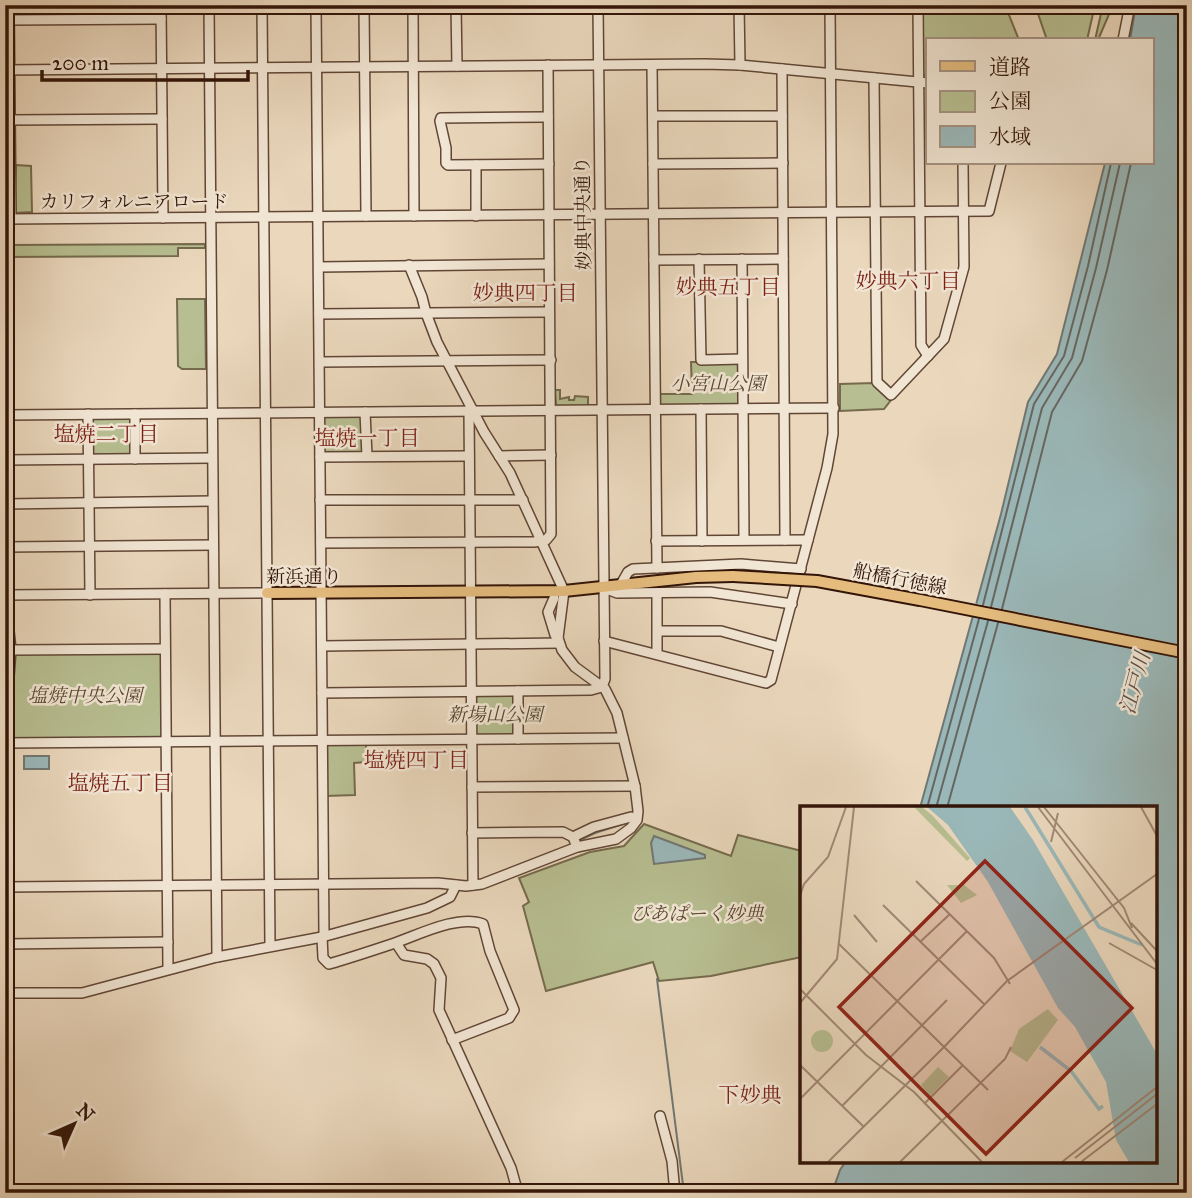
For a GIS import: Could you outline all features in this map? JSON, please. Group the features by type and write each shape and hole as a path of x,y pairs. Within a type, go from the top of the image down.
{"main road":[{"name":"船橋行徳線","path":"604,588 696,577 793,578 856,587 1187,653"},
{"name":"新浜通り","path":"267,593 559,594 604,588"}],"street":[{"path":"8,219 9,5"},
{"path":"161,5 163,218"},
{"path":"209,5 216,957"},
{"path":"262,5 270,946"},
{"path":"316,5 323,958 328,964 412,936 465,922 483,924 490,951 514,1010 509,1018 452,1040"},
{"path":"364,5 366,216"},
{"path":"413,5 414,216"},
{"path":"456,5 457,66"},
{"name":"妙典中央通り","path":"598,5 605,679 601,687"},
{"path":"739,5 740,65"},
{"path":"604,641 766,683 771,680 830,454 834,408 830,5"},
{"path":"918,5 923,82 921,345 928,356"},
{"path":"1123,38 1130,5"},
{"path":"10,20 162,19"},
{"path":"321,543 542,541 549,537 552,529 548,65"},
{"path":"652,65 657,568"},
{"path":"7,70 740,65 923,82"},
{"path":"782,69 785,540"},
{"path":"874,78 877,382 891,395 944,339 964,267 963,164"},
{"path":"653,116 782,116"},
{"path":"548,117 441,118 440,121 448,165 549,164"},
{"path":"10,120 162,119"},
{"path":"653,163 783,163"},
{"name":"カリフォルニアロード","path":"8,219 989,211 1001,164"},
{"path":"476,165 476,216"},
{"path":"742,259 744,540"},
{"path":"654,260 783,259"},
{"path":"699,260 701,360 742,359"},
{"path":"319,267 549,264"},
{"path":"409,265 437,342 470,411 499,456 542,541 559,594 558,640 575,667 607,692 617,713 635,786 638,815 628,832 616,839 575,842 563,832 472,833"},
{"path":"319,314 549,312"},
{"path":"320,362 551,360"},
{"path":"5,415 834,408"},
{"path":"701,409 702,541"},
{"path":"470,411 473,886"},
{"path":"365,412 367,456"},
{"path":"88,414 90,595"},
{"path":"135,414 135,459"},
{"path":"320,457 469,456"},
{"path":"499,456 551,456"},
{"path":"5,460 212,458"},
{"path":"320,500 523,500"},
{"path":"5,503 212,502"},
{"path":"656,541 808,540"},
{"path":"5,547 213,545"},
{"path":"620,586 630,570 741,564 801,569"},
{"path":"604,588 617,593 710,592 792,604"},
{"name":"新浜通り","path":"5,595 267,593"},
{"path":"657,593 657,654"},
{"path":"164,594 168,970"},
{"path":"5,595 10,650 5,728"},
{"path":"657,631 721,631 779,647"},
{"path":"322,646 558,640"},
{"path":"10,650 165,649"},
{"path":"322,692 591,690 601,687"},
{"path":"518,691 518,739"},
{"path":"5,743 623,738"},
{"path":"472,787 635,786"},
{"path":"5,887 438,883 473,886 538,861 575,842 594,827 631,817"},
{"path":"5,993 74,994 216,957 323,935 427,908 450,897 456,886"},
{"path":"5,944 167,942"},
{"path":"396,943 404,955 427,958 434,964 441,978 439,1010 511,1168 518,1193"},
{"path":"660,1116 672,1161 675,1193"}],"green space":[{"path":"921,5 1005,5 1018,38 926,38 926,75 922,75"},
{"path":"1035,5 1095,5 1087,38 1046,38"},
{"path":"1103,5 1113,5 1099,38 1095,38"},
{"path":"16,165 31,166 32,212 14,213"},
{"path":"205,244 205,248 178,248 178,256 5,257 5,245"},
{"path":"177,299 205,299 206,369 182,369 178,366"},
{"name":"小宮山公園","path":"691,362 738,362 740,404 659,404 659,394 692,394"},
{"path":"874,383 891,400 884,409 840,411 840,384"},
{"path":"555,390 560,390 560,399 588,397 588,407 556,406"},
{"path":"325,415 363,415 363,454 326,454 323,451"},
{"path":"131,418 131,456 92,454 91,421"},
{"name":"塩焼中央公園","path":"160,652 163,734 159,738 8,736 16,653"},
{"name":"新場山公園","path":"514,693 516,732 513,735 477,735 474,732 476,694"},
{"path":"327,745 366,745 366,762 354,763 355,795 326,796"},
{"name":"ぴあぱーく妙典","path":"644,824 731,856 738,835 800,850 800,957 711,976 659,981 653,962 546,991 523,906 529,902 519,878 590,852 624,846"}],"water":[{"name":"江戸川","path":"1136,5 1187,5 1187,1183 1184,1193 832,1193 845,1163 1157,1163 1157,806 921,806 1001,514 1028,402 1057,354 1105,164 1154,164 1154,38 1130,38"},
{"path":"24,756 49,756 49,769 24,769"},
{"path":"654,836 705,855 705,858 654,864 651,843"}],"pier":[{"path":"973,603 1187,646 1187,657 970,614"}],"waterway":[{"path":"578,841 632,821"},
{"path":"657,979 684,1193"}],"district":[{"name":"妙典六丁目","path":"908,281"},
{"name":"妙典五丁目","path":"728,287"},
{"name":"妙典四丁目","path":"525,293"},
{"name":"塩焼二丁目","path":"106,434"},
{"name":"塩焼一丁目","path":"367,438"},
{"name":"塩焼四丁目","path":"416,760"},
{"name":"塩焼五丁目","path":"120,783"},
{"name":"下妙典","path":"750,1095"}]}
